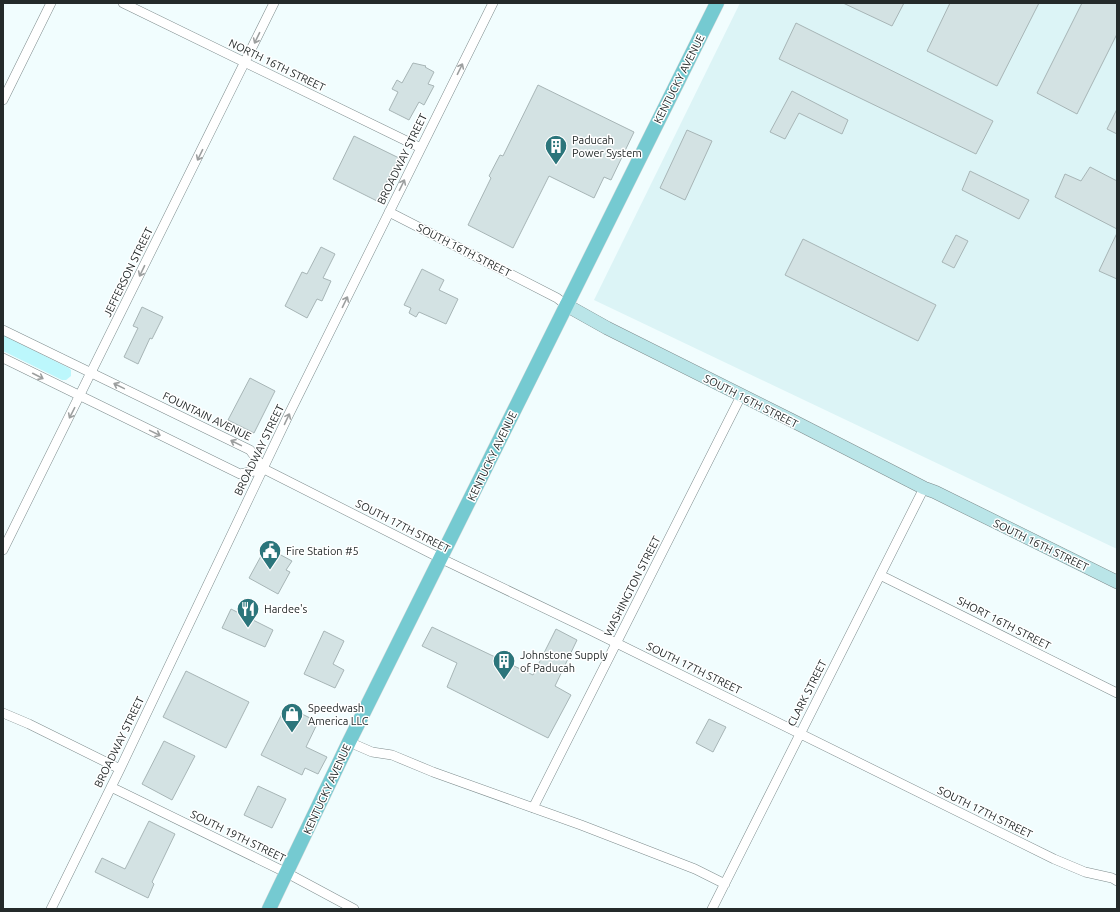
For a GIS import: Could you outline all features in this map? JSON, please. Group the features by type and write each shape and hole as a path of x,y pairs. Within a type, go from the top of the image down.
{"main road":[{"name":"KENTUCKY AVENUE","path":"269,909 349,742 442,558 566,305 717,3"}],"street":[{"path":"3,100 51,3"},
{"name":"NORTH 16TH STREET","path":"123,3 421,148"},
{"name":"JEFFERSON STREET","path":"3,550 274,3"},
{"name":"BROADWAY STREET","path":"51,909 120,769 288,416 493,3"},
{"name":"SOUTH 16TH STREET","path":"389,212 557,298 566,305 607,328 924,488 1117,582"},
{"name":"FOUNTAIN AVENUE","path":"3,330 250,450 264,469"},
{"path":"3,358 240,474 264,469"},
{"name":"WASHINGTON STREET","path":"533,808 741,396"},
{"name":"SOUTH 17TH STREET","path":"264,469 1070,867 1117,881"},
{"name":"CLARK STREET","path":"712,909 924,488"},
{"name":"SHORT 16TH STREET","path":"880,575 1117,693"},
{"path":"3,712 120,769"},
{"path":"349,742 372,752 392,756 679,862 725,884"},
{"name":"SOUTH 19TH STREET","path":"111,787 287,873 354,909"}],"shaded area":[{"path":"740,3 1117,3 1117,549 594,300"},
{"path":"3,335 69,368 71,370 71,376 66,380 62,380 3,351"}],"building":[{"path":"843,3 904,3 892,26"},
{"path":"950,3 1039,3 997,86 927,51"},
{"path":"1082,3 1117,3 1117,34 1077,114 1037,93"},
{"path":"796,23 993,121 976,154 779,59"},
{"path":"413,63 426,66 425,67 434,72 428,84 434,86 424,105 419,102 409,120 389,110 398,92 392,89 397,80 402,83"},
{"name":"Paducah Power System","path":"538,85 634,132 611,180 604,177 594,198 549,176 513,248 468,225 491,178 489,176 500,155 503,156"},
{"path":"792,91 848,120 842,134 799,113 785,139 770,132"},
{"path":"1117,109 1117,134 1107,129"},
{"path":"687,130 712,141 685,200 660,188"},
{"path":"354,136 399,158 377,201 333,179"},
{"path":"1090,167 1117,181 1117,229 1055,197 1065,174 1081,181"},
{"path":"970,171 1029,200 1019,219 962,190"},
{"path":"1117,233 1117,279 1099,271"},
{"path":"956,235 968,241 954,268 942,262"},
{"path":"803,239 936,305 918,341 785,275"},
{"path":"321,247 335,254 323,278 331,281 322,301 317,299 307,318 285,306 302,272 307,274"},
{"path":"422,269 444,280 439,290 458,299 446,324 419,312 416,317 409,313 411,308 404,305"},
{"path":"142,307 163,317 152,339 150,338 138,364 124,357 138,328 133,326"},
{"path":"250,378 275,391 254,433 228,420"},
{"name":"Fire Station #5","path":"266,547 292,561 286,570 290,572 278,594 249,578"},
{"name":"Hardee's","path":"231,609 273,630 265,647 222,628"},
{"name":"Johnstone Supply of Paducah","path":"432,627 533,675 556,629 577,640 555,686 571,695 548,738 447,687 457,663 422,646"},
{"path":"324,631 344,641 333,664 344,670 335,688 304,674"},
{"path":"186,671 249,702 226,748 163,717"},
{"name":"Speedwash America LLC","path":"286,706 318,722 306,747 327,757 318,774 305,768 302,775 261,755"},
{"path":"709,719 726,727 713,752 696,743"},
{"path":"164,741 195,756 172,800 142,784"},
{"path":"258,786 286,799 272,828 244,815"},
{"path":"149,821 175,834 152,882 154,884 148,898 95,872 102,858 125,869"}],"place":[{"name":"Paducah Power System","path":"556,166"},
{"name":"Fire Station #5","path":"270,570"},
{"name":"Hardee's","path":"248,628"},
{"name":"Johnstone Supply of Paducah","path":"504,680"},
{"name":"Speedwash America LLC","path":"292,734"}]}
